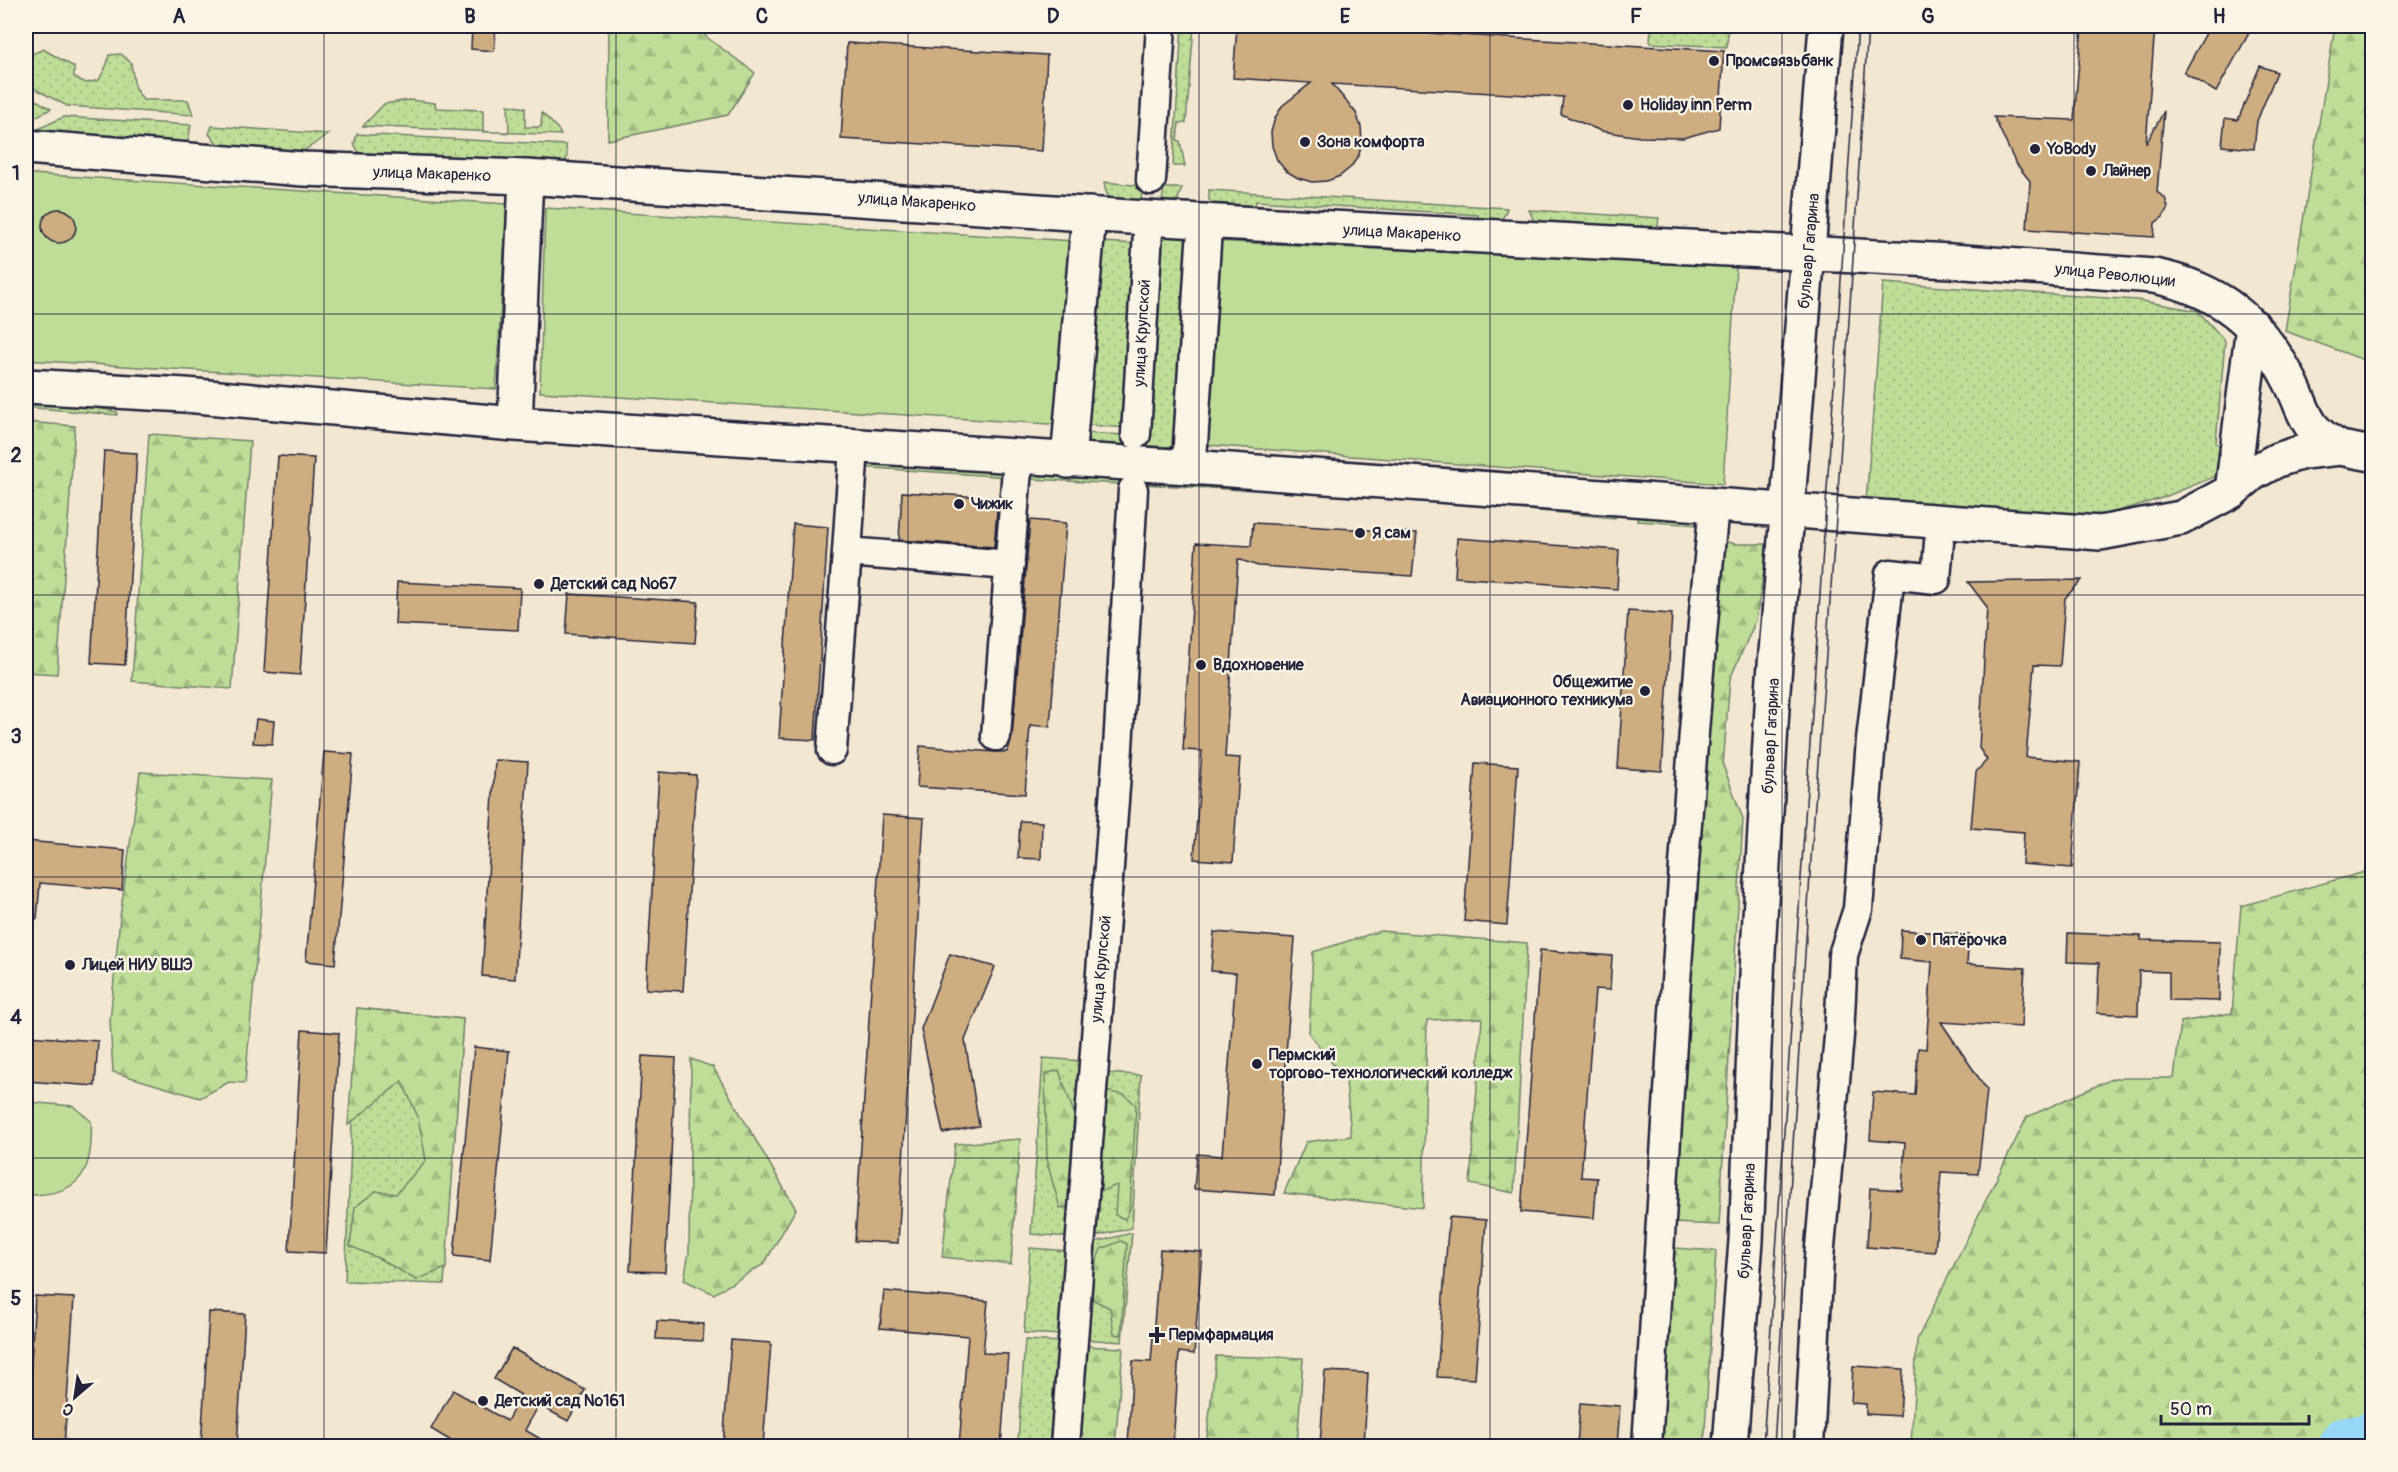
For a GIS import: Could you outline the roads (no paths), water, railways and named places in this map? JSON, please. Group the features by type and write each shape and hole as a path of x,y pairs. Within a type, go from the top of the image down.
{"main road":[{"name":"бульвар Гагарина","path":"1730,1446 1746,1241 1758,952 1773,690 1826,26"},
{"name":"улица Макаренко","path":"26,147 303,169 526,177 1205,221 1809,254"},
{"path":"515,424 526,177"},
{"path":"1068,461 1089,214"},
{"path":"1189,467 1205,221"},
{"name":"улица Революции","path":"1809,254 1950,261 2154,276 2184,282 2219,299 2253,326 2274,350 2292,383 2306,418 2321,437 2340,448"},
{"path":"2232,491 2253,326"},
{"path":"26,386 185,395 515,424 1189,467 1789,510"},
{"name":"улица Революции","path":"1789,510 2100,532 2181,518 2232,491 2253,473 2277,460 2303,452 2340,448 2373,454"}],"street":[{"path":"1151,180 1161,26"},
{"name":"улица Крупской","path":"1136,434 1148,232"},
{"path":"832,750 854,446"},
{"path":"996,736 1018,456"},
{"name":"улица Крупской","path":"1065,1446 1116,771 1132,490"},
{"path":"1647,1446 1690,790 1704,600 1714,506"},
{"path":"1809,1446 1819,1258 1839,1036 1843,955 1858,909 1871,740 1890,574 1936,579 1939,542"},
{"path":"847,552 1010,565"}],"waterway":[{"path":"2334,1446 2341,1436 2364,1432 2372,1428"},
{"path":"2341,1436 2353,1446"}],"tram line":[{"path":"1763,1446 1858,26"},
{"path":"1774,1446 1811,859 1838,491 1868,26"}],"place":[{"name":"Промсвязьбанк","path":"1714,61"},
{"name":"Holiday inn Perm","path":"1628,105"},
{"name":"Зона комфорта","path":"1305,142"},
{"name":"YoBody","path":"2035,149"},
{"name":"Лайнер","path":"2091,171"},
{"name":"Чижик","path":"959,504"},
{"name":"Я сам","path":"1360,533"},
{"name":"Детский сад №67","path":"539,584"},
{"name":"Вдохновение","path":"1201,665"},
{"name":"Общежитие Авиационного техникума","path":"1645,691"},
{"name":"Пятёрочка","path":"1921,940"},
{"name":"Лицей НИУ ВШЭ","path":"70,965"},
{"name":"Пермский торгово-технологический колледж","path":"1257,1064"},
{"name":"Пермфармация","path":"1157,1335"},
{"name":"Детский сад №161","path":"483,1401"}]}
